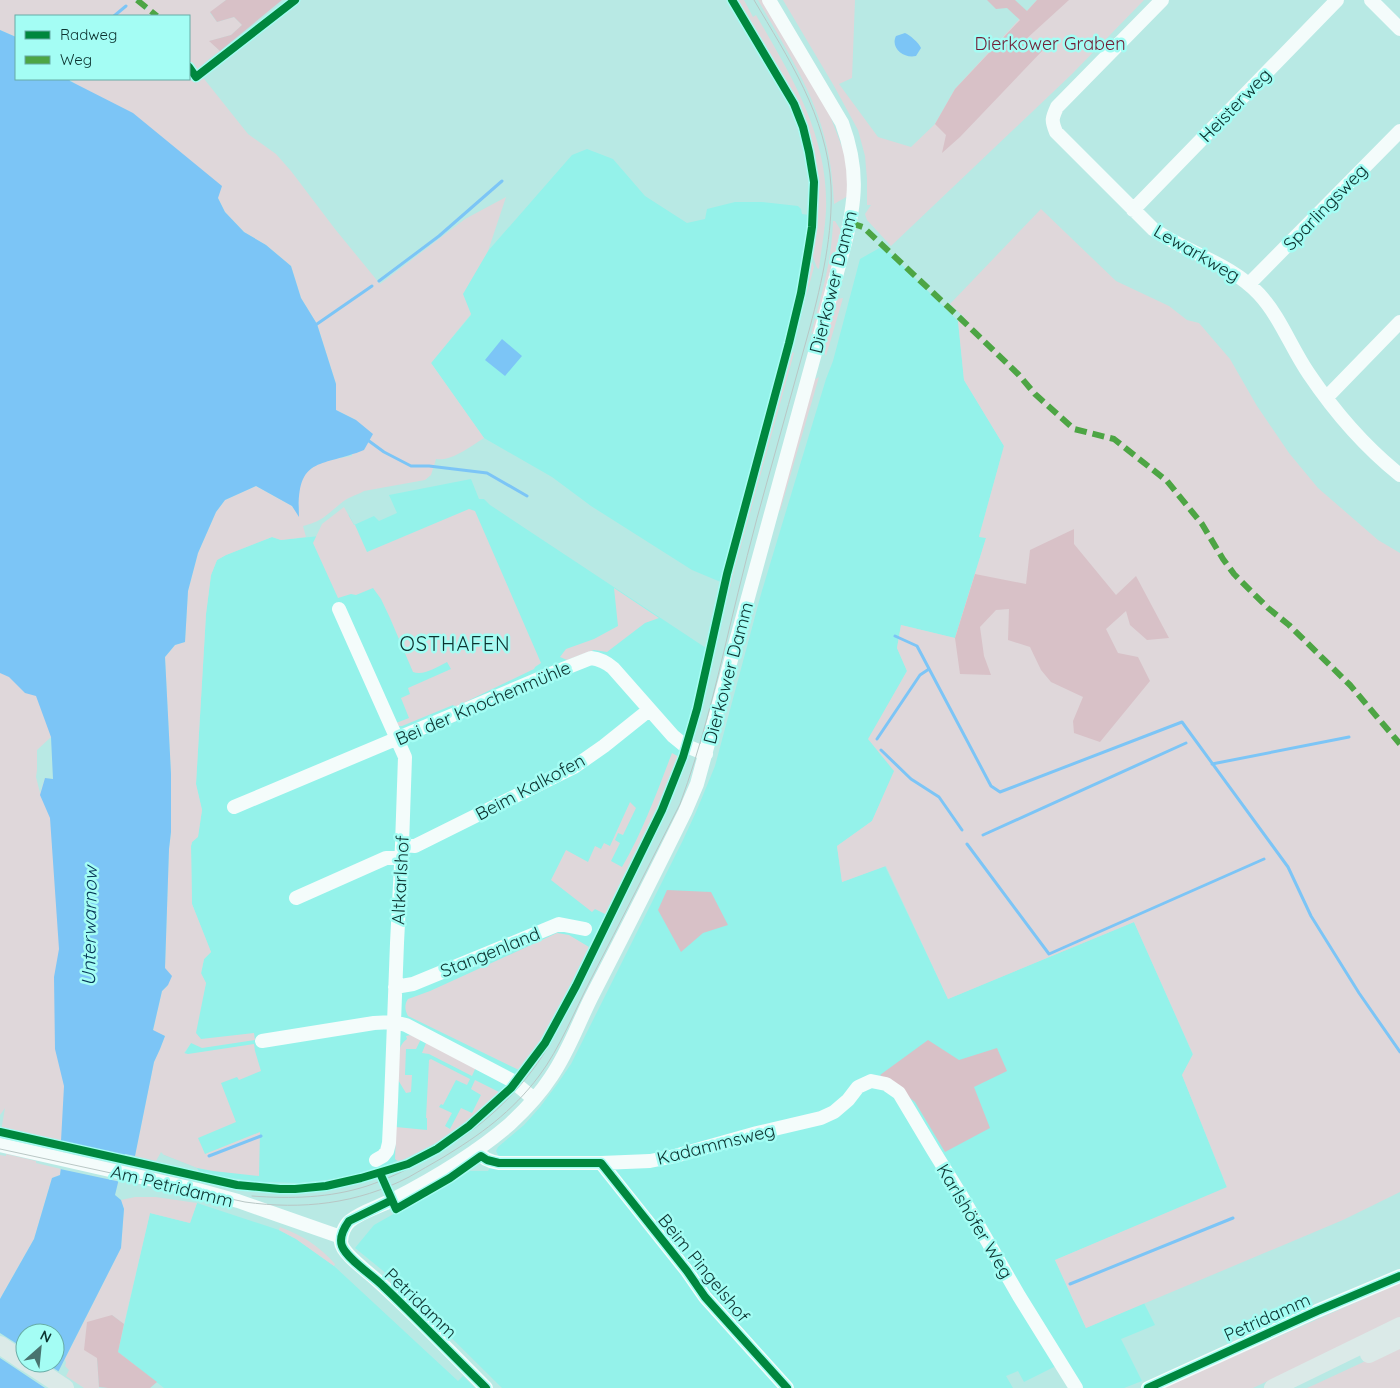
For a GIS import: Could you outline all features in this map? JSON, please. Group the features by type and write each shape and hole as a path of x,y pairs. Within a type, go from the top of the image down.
{"main road":[{"path":"1274,1388 1400,1326"},
{"path":"1299,1388 1400,1339"},
{"path":"0,1345 15,1355"},
{"path":"42,1373 65,1388"}],"street":[{"name":"Dierkower Damm","path":"341,1237 349,1221 439,1174 476,1150 500,1132 534,1099 552,1076 567,1050 590,999 685,812 696,784 706,754 851,223 854,202 852,161 849,143 842,123 769,0"},
{"name":"Lewarkweg","path":"1162,0 1057,107 1052,117 1052,124 1056,132 1153,229 1167,239 1234,272 1260,295 1276,316 1308,373 1341,416 1372,450 1400,476"},
{"name":"Heisterweg","path":"1133,210 1337,0"},
{"path":"1370,0 1400,29"},
{"name":"Sparlingsweg","path":"1249,284 1400,130"},
{"path":"1327,397 1400,322"},
{"name":"Altkarlshof","path":"340,609 405,757 389,1143 387,1151 376,1160"},
{"name":"Bei der Knochenmühle","path":"234,807 591,658 606,662 613,668 649,710 682,744 706,754"},
{"name":"Beim Kalkofen","path":"296,898 415,846 574,767 649,710"},
{"name":"Stangenland","path":"395,986 412,984 559,924 585,929"},
{"path":"262,1042 374,1023 393,1022 406,1026 511,1080 534,1099"},
{"name":"Karlshöfer Weg","path":"858,1087 871,1081 886,1084 900,1093 1019,1296 1076,1388"},
{"name":"Kadammsweg","path":"476,1150 481,1156 496,1163 650,1161 821,1118 834,1112 848,1100 858,1087"},
{"name":"Am Petridamm","path":"0,1145 198,1190 238,1201 341,1237"},
{"name":"Beim Pingelshof","path":"596,1163 687,1272 705,1297 787,1388"},
{"name":"Petridamm","path":"341,1237 341,1244 346,1252 486,1388"},
{"name":"Petridamm","path":"1148,1388 1317,1311 1400,1276"}],"shaded area":[{"path":"226,0 282,0 220,51 209,41 231,35 242,25 234,17 217,22 210,12"},
{"path":"987,0 1015,0 1027,11 1037,0 1069,0 1024,41 1025,43 1049,42 1044,49 960,137 942,153 946,135 935,124 955,89 1020,20 1007,8 996,9"},
{"path":"587,149 613,159 645,196 687,223 705,219 707,209 735,202 761,202 798,206 802,214 809,215 803,263 788,334 738,519 723,583 692,570 591,506 552,477 484,438 431,363 471,315 462,294 488,251 572,155"},
{"path":"883,246 958,321 964,380 1004,446 979,536 986,538 955,638 901,625 897,648 907,671 869,739 895,771 872,821 837,846 842,882 885,866 948,999 1134,922 1193,1055 1182,1075 1227,1188 1055,1260 1086,1328 1144,1303 1155,1325 1121,1339 1142,1381 1124,1388 1082,1388 1056,1366 1024,1382 1018,1371 1006,1376 1013,1388 502,1388 387,1274 355,1248 374,1225 470,1171 488,1171 498,1155 496,1151 498,1147 524,1125 540,1107 571,1064 683,840 715,766 761,594 833,361 860,259"},
{"path":"471,479 479,499 484,499 490,505 706,648 688,729 671,781 658,812 542,1042 509,1085 466,1122 412,1154 385,1166 375,1170 327,1180 299,1183 260,1182 201,1174 197,1168 164,1155 168,1081 191,1043 206,983 201,974 204,959 211,952 192,904 191,846 198,836 202,810 196,784 206,614 211,575 217,560 272,537 281,540 320,536 334,529 349,515 354,525 374,516 379,521 397,513 389,495"},
{"path":"1074,529 1074,544 1116,595 1136,576 1169,638 1147,640 1130,625 1126,611 1106,629 1118,653 1138,657 1150,681 1100,742 1074,733 1073,721 1083,697 1051,682 1041,670 1030,647 1008,640 1009,609 996,610 980,627 984,656 991,675 960,674 955,638 975,574 1026,584 1030,550"},
{"path":"667,890 711,892 728,925 703,933 681,952 658,910"},
{"path":"928,1040 959,1060 997,1048 1007,1071 974,1087 990,1128 945,1152 915,1102 880,1075"},
{"path":"197,1203 279,1230 296,1239 334,1266 458,1381 463,1376 475,1388 164,1388 118,1352 150,1213 190,1223"},
{"path":"112,1315 124,1324 118,1352 157,1382 150,1388 99,1387 97,1358 84,1350 87,1322"}],"green space":[{"path":"0,0 135,0 145,10 148,7 140,0 226,0 210,13 217,22 234,17 242,25 231,35 210,41 220,51 197,70 248,134 276,154 291,171 380,284 465,219 506,197 488,251 463,294 471,314 431,363 484,438 454,456 436,459 431,475 425,480 364,491 345,500 320,520 303,526 306,537 281,540 272,537 226,555 217,560 211,575 206,614 196,784 202,810 198,837 192,842 191,846 192,904 211,952 204,959 201,973 206,983 196,1033 201,1039 254,1033 255,1040 202,1048 191,1043 184,1053 188,1054 254,1044 261,1071 239,1080 237,1077 221,1083 236,1122 198,1138 205,1154 260,1132 259,1176 197,1168 164,1155 161,1152 156,1161 135,1156 154,1062 165,1036 153,1031 162,991 168,985 165,968 171,832 171,774 165,657 175,645 185,642 188,591 198,553 216,512 225,500 256,486 292,506 299,516 299,491 303,477 312,467 318,464 352,456 356,420 336,410 336,384 317,324 301,298 291,266 266,245 244,232 225,212 218,198 70,80 190,80 190,15 15,15 15,37 0,30"},
{"path":"737,0 744,0 753,17 756,15 783,61 806,108 815,133 825,184 826,211 819,269 809,246 812,227 814,182 803,127 794,104 744,21 749,19"},
{"path":"758,0 762,0 822,100 845,155 848,196 834,204 828,151 821,124 806,87 788,51"},
{"name":"Dierkower Graben","path":"783,0 855,0 852,78 839,84 878,137 911,147 935,124 955,89 1037,0 1144,0 1072,74 891,246 867,220 865,214 871,205 867,205 865,156 858,130"},
{"path":"1041,209 1116,281 1169,306 1187,320 1199,323 1230,359 1257,406 1289,453 1318,488 1378,540 1400,553 1400,1192 1343,1220 1086,1328 1055,1260 1227,1187 1182,1075 1193,1054 1134,922 948,999 886,866 842,882 837,846 872,821 894,771 868,739 907,671 897,648 901,625 955,638 986,538 979,537 1004,446 964,380 958,321 964,317 950,304"},
{"path":"833,221 835,221 842,232 817,329 811,334 828,264"},
{"path":"810,256 814,267 796,334 794,335"},
{"path":"843,298 826,356 822,348 835,301"},
{"path":"790,351 794,353 735,568 692,740 690,739 737,545"},
{"path":"819,377 780,511 778,508 814,380"},
{"path":"344,507 355,525 367,552 469,509 475,511 541,663 534,669 455,707 453,705 399,726 396,723 409,718 401,698 410,694 408,688 451,669 447,662 426,672 413,672 381,599 373,588 356,595 351,594 338,598 313,543 322,524"},
{"path":"614,588 659,618 645,623 607,652 594,650 567,660 560,657 566,649 594,639 618,626"},
{"path":"0,648 38,674 51,737 37,750 36,777 40,793 45,778 53,780 73,1103 61,1141 56,1143 1,1131 5,1108 0,1115"},
{"path":"672,753 681,758 655,818 617,896 607,915 595,909 592,912 551,880 566,850 588,862 595,846 601,849 604,843 610,846 630,802 636,808 623,835 618,833 615,840 620,843 611,861 622,867 643,825"},
{"path":"557,933 569,935 589,947 542,1042 521,1071 408,1016 405,1008 408,999 430,991"},
{"path":"410,1035 420,1038 420,1041 416,1049 406,1049 405,1075 412,1075 411,1092 406,1093 395,1075 399,1051 403,1042 407,1039 406,1036"},
{"path":"426,1043 476,1067 472,1076 429,1054 422,1053"},
{"path":"431,1059 470,1079 467,1085 456,1080 443,1105 441,1104 439,1107 452,1113 445,1126 450,1129 461,1108 472,1113 481,1095 471,1089 475,1080 501,1093 481,1112 448,1137 399,1162 395,1159 396,1127 427,1130 429,1060"},
{"path":"6,1154 61,1169 60,1175 52,1178 34,1239 0,1299 0,1155 6,1156"},
{"path":"135,1197 156,1197 197,1203 190,1223 150,1213 124,1324 112,1315 97,1358 99,1388 84,1388 66,1376 69,1370 65,1366 65,1359 121,1248 124,1209 121,1200"},
{"path":"280,1227 303,1237 316,1246 335,1264 334,1266 296,1239 279,1230"},
{"path":"1400,1283 1400,1319 1253,1388 1162,1388"},
{"path":"1400,1345 1400,1388 1307,1388 1316,1384"}],"water":[{"name":"Unterwarnow","path":"0,30 15,37 15,80 70,80 133,113 222,186 218,198 225,212 244,232 266,245 291,266 301,298 317,324 336,384 336,410 356,420 373,434 364,450 323,463 307,473 302,483 299,497 299,517 292,506 256,486 225,500 216,512 198,553 188,591 185,642 175,645 165,657 171,774 171,832 165,968 172,976 168,985 162,991 153,1030 165,1036 154,1062 135,1156 125,1154 115,1195 121,1200 124,1209 121,1248 65,1358 65,1323 15,1323 15,1373 58,1373 50,1388 0,1388 0,1299 34,1239 52,1178 60,1175 63,1152 67,1142 61,1141 64,1086 55,1049 54,977 59,949 50,818 40,795 45,778 53,779 51,737 36,696 25,693 9,677 0,673"},
{"path":"905,33 914,39 921,48 916,56 907,56 899,52 895,45 896,36"},
{"path":"502,339 522,356 505,376 485,360"}],"pier":[{"path":"65,1144 127,1157 121,1182 60,1169"},
{"path":"0,1333 15,1343 15,1368 0,1358"},
{"path":"22,1373 61,1373 53,1388 45,1388"}],"waterway":[{"path":"115,15 126,6"},
{"path":"379,281 439,236 502,181"},
{"path":"317,324 372,286"},
{"path":"369,441 384,452 411,466 429,466 487,473 527,496"},
{"path":"895,636 917,646 991,786 1000,792 1182,722 1288,867 1311,916 1359,993 1400,1052"},
{"path":"877,739 920,675 929,669"},
{"path":"1212,764 1349,737"},
{"path":"983,835 1186,743"},
{"path":"881,750 911,779 939,797 962,830"},
{"path":"967,844 1049,954 1264,859"},
{"path":"209,1156 261,1136"},
{"path":"1070,1284 1233,1218"}],"tram line":[{"path":"0,1149 245,1202 287,1205 329,1203 349,1199 389,1186 409,1177 456,1149 495,1122 518,1101 547,1065 680,804 688,783 707,718 752,537 810,327 822,275 828,240 831,204 828,160 822,136 804,88 754,0"},
{"path":"455,1142 509,1098 532,1071 551,1042"},
{"path":"252,1196 296,1197 339,1193 375,1183 427,1159"}],"marked path":[{"path":"137,0 156,15"},
{"path":"851,223 863,227 1018,374 1035,394 1074,429 1114,439 1167,481 1202,524 1234,574 1350,685 1400,744"}],"cycle path":[{"path":"190,68 196,77 295,0"},
{"path":"0,1132 237,1185 280,1189 326,1186 408,1164 437,1149 469,1126 511,1088 545,1043 576,986 662,810 683,757 697,709 727,574 801,293 812,227 814,182 809,152 803,127 794,104 732,0"},
{"path":"380,1173 396,1209 450,1178 481,1156 487,1160 499,1163 601,1163 687,1271 705,1297 787,1388"},
{"path":"392,1200 349,1221 342,1233 342,1246 354,1261 396,1298 486,1388"},
{"path":"1148,1388 1317,1311 1400,1276"}],"district":[{"name":"OSTHAFEN","path":"455,643"}]}
